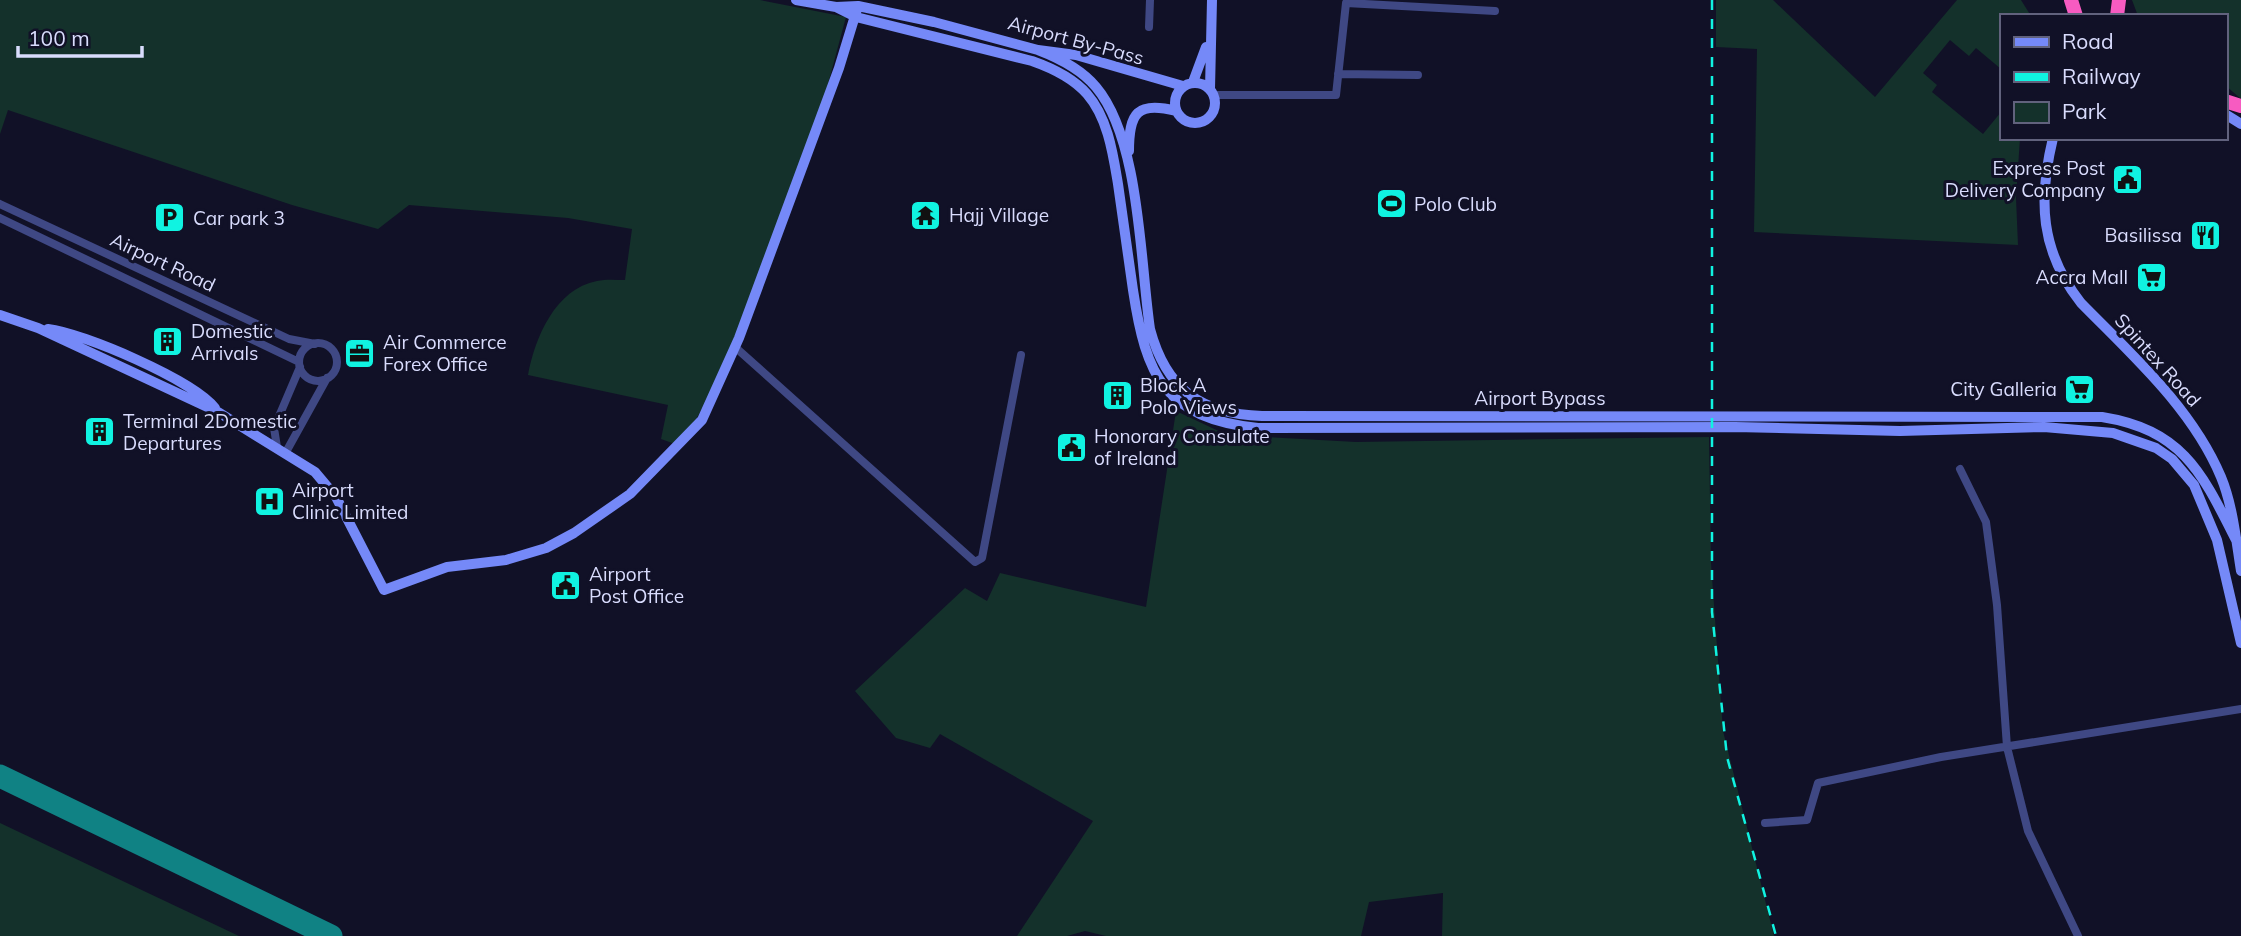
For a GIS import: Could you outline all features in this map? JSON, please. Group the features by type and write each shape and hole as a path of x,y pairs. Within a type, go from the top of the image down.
{"main road":[{"name":"Airport By-Pass","path":"796,0 857,12 1032,61"},
{"path":"1210,31 1188,84 1175,97 1176,111 1181,118 1198,123 1213,113 1210,31 1212,0"},
{"name":"Airport By-Pass","path":"857,12 946,25 1038,50 1076,55 1188,84"},
{"path":"0,315 38,328 218,412 282,449 325,481 384,590 447,567 506,560 546,548 598,518 649,476 702,420 735,347 857,12"},
{"name":"Airport Bypass","path":"1038,50 1071,65 1097,87 1118,127 1129,159 1150,329 1156,351 1177,384 1209,407 1241,415 1262,416 2102,417 2138,425 2173,443 2203,476 2236,540"},
{"name":"Airport Bypass","path":"1032,61 1075,83 1086,93 1101,116 1115,166 1143,347 1167,390 1191,411 1207,418 1258,428 1735,427 1900,431 2045,426 2096,430 2137,440 2172,459 2194,485 2217,540 2241,643"},
{"path":"1188,84 1212,92"},
{"path":"1129,159 1129,130 1136,115 1151,106 1176,111"},
{"name":"Spintex Road","path":"2053,140 2042,190 2043,214 2052,251 2068,287 2171,397 2199,435 2222,479 2241,571"}],"street":[{"path":"1149,27 1150,0"},
{"path":"1212,92 1335,96 1344,4 1364,2 1495,11"},
{"path":"1338,74 1418,75"},
{"name":"Airport Road","path":"0,204 289,339 315,344"},
{"name":"Airport Road","path":"0,218 300,364 311,379 327,378"},
{"path":"315,344 325,345 335,355 336,366 282,449 274,428 304,350 315,344"},
{"path":"735,347 975,562 982,558 1021,355"},
{"path":"1960,469 1986,522 1997,606 2007,747 2028,831 2078,936"},
{"path":"1765,823 1807,820 1818,783 1922,760 2241,709"}],"green space":[{"path":"0,0 760,0 846,17 810,151 725,368 694,423 675,444 661,439 668,405 528,375 536,346 549,317 569,294 600,280 625,280 632,229 568,218 409,205 378,229 292,205 8,110 0,134"},
{"path":"1716,0 1773,0 1875,97 1957,0 2021,0 2030,14 2000,14 2000,68 1976,48 1969,56 1950,40 1923,73 1937,85 1932,92 1983,134 2000,113 2000,140 2020,140 2016,198 2018,245 1754,232 1757,49 1716,47"},
{"path":"2132,0 2241,0 2241,99 2227,87 2227,14 2137,14"},
{"path":"1176,411 1227,435 1356,442 1709,437 1711,563 1723,731 1774,936 1442,936 1443,893 1369,902 1361,936 1106,936 1085,931 1067,936 1017,936 1093,821 940,734 930,748 896,738 855,691 965,588 987,601 1000,573 1146,607"},
{"path":"0,823 239,936 0,936"}],"taxiway":[{"path":"0,776 331,936"}],"railway":[{"path":"1712,0 1712,612 1727,757 1776,936"}],"place":[{"name":"Express Post Delivery Company","path":"2128,179"},
{"name":"Polo Club","path":"1391,204"},
{"name":"Hajj Village","path":"926,215"},
{"name":"Car park 3","path":"170,218"},
{"name":"Basilissa","path":"2205,235"},
{"name":"Accra Mall","path":"2151,277"},
{"name":"Domestic Arrivals","path":"168,342"},
{"name":"Air Commerce Forex Office","path":"360,353"},
{"name":"City Galleria","path":"2080,389"},
{"name":"Block A Polo Views","path":"1117,396"},
{"name":"Terminal 2Domestic Departures","path":"100,432"},
{"name":"Honorary Consulate of Ireland","path":"1071,447"},
{"name":"Airport Clinic Limited","path":"269,501"},
{"name":"Airport Post Office","path":"566,585"}]}
